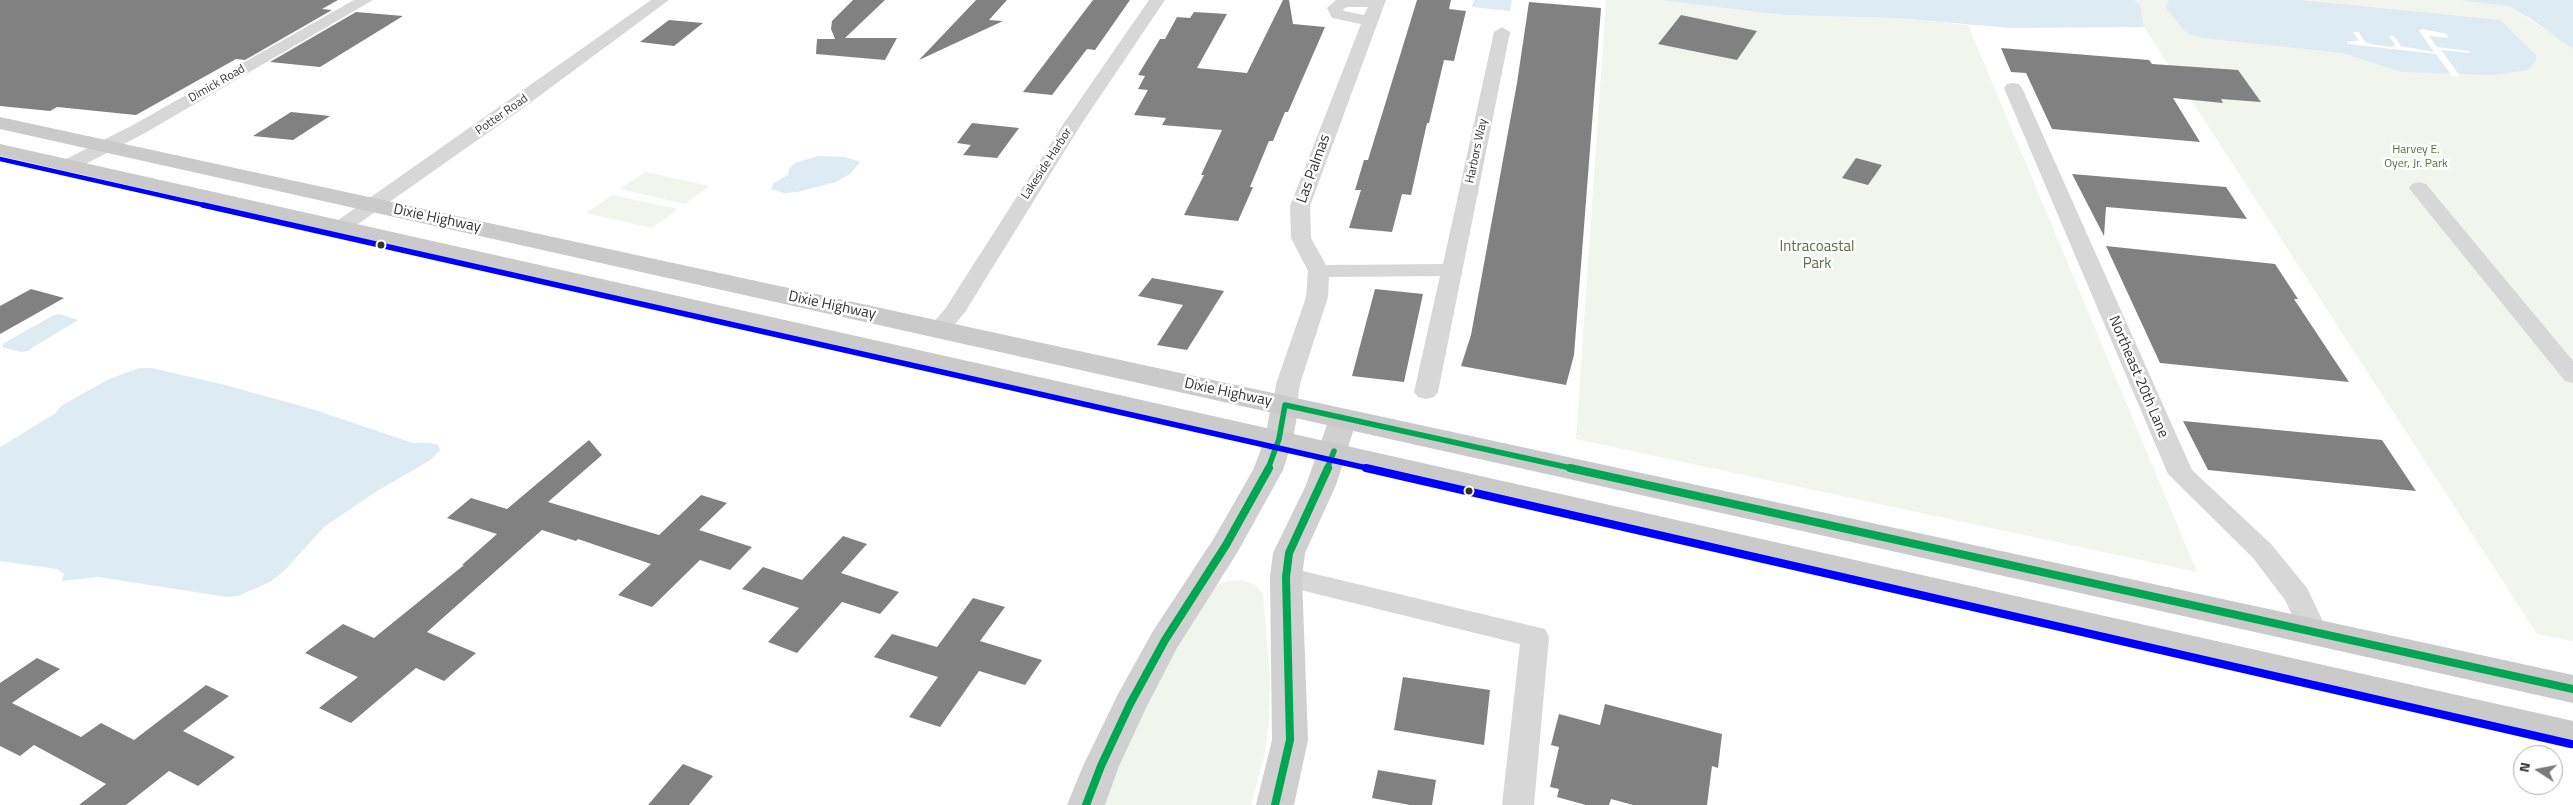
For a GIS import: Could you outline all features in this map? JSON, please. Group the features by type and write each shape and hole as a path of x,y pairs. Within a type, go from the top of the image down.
{"main road":[{"name":"Dixie Highway","path":"0,123 2573,690"},
{"name":"Dixie Highway","path":"0,150 1334,451 2573,735"},
{"path":"1086,805 1101,766 1130,704 1166,640 1268,470 1279,439 1285,405"},
{"path":"1275,805 1290,740 1286,577 1292,542 1321,485 1334,451 1343,419"}],"street":[{"name":"Dimick Road","path":"67,166 106,146 365,0"},
{"name":"Potter Road","path":"341,227 661,0"},
{"name":"Lakeside Harbor","path":"939,329 954,312 991,250 1073,123 1157,0"},
{"name":"Las Palmas","path":"1319,271 1301,238 1300,206 1375,8"},
{"name":"Harbors Way","path":"1426,392 1502,32"},
{"name":"Northeast 20th Lane","path":"2013,88 2181,474 2268,558 2297,595 2314,632"},
{"path":"2419,188 2573,376"},
{"path":"1285,405 1288,384 1317,297 1319,271 1452,270"},
{"path":"1286,577 1535,637 1518,805"}],"green space":[{"name":"Intracoastal Park","path":"1606,0 1659,0 1782,15 1896,18 1968,25 2197,572 1576,439"},
{"name":"Harvey E. Oyer, Jr. Park","path":"2134,0 2461,0 2481,2 2508,6 2573,47 2573,641 2537,634 2144,27 2137,2"},
{"path":"645,172 709,186 685,204 620,189"},
{"path":"612,195 678,209 652,228 586,213"},
{"path":"1242,580 1255,585 1263,594 1270,677 1269,721 1265,752 1251,805 1101,805 1123,750 1205,595 1217,585 1228,581"}],"shaded area":[{"path":"1474,0 1512,0 1510,11 1472,7"},
{"path":"1659,0 2134,0 2140,5 2144,27 2010,28 1896,18 1782,15"},
{"path":"2167,0 2300,0 2500,20 2536,55 2536,61 2527,70 2494,75 2401,72 2343,53 2202,38 2189,34 2167,9 2166,5 2169,3"},
{"path":"2459,0 2573,0 2573,49 2531,19 2508,6"},
{"path":"818,156 845,157 860,162 850,174 836,182 797,192 784,193 771,189 774,183 788,175 789,169 795,163"},
{"path":"59,314 78,320 27,351 21,352 2,347 4,343"},
{"path":"139,368 152,368 225,385 312,409 413,443 438,445 440,450 429,461 377,491 325,526 284,571 270,582 238,596 227,597 98,577 62,581 64,574 57,569 0,561 0,447 56,413 61,406 109,379"}],"pier":[{"path":"2422,29 2447,34 2448,38 2429,36 2437,47 2469,51 2471,53 2441,50 2460,76 2452,76 2436,54 2348,44 2347,41 2359,41 2353,32 2359,32 2365,42 2392,47 2395,45 2389,36 2394,36 2401,46 2434,52 2419,31"}],"building":[{"path":"0,0 338,0 322,9 332,10 245,60 236,59 136,115 57,107 50,111 0,106"},
{"path":"853,0 885,0 845,38 897,38 885,60 816,54 817,39 835,39 831,29 832,21"},
{"path":"976,0 1007,0 989,20 1003,21 919,60"},
{"path":"1093,0 1130,0 1095,50 1087,49 1052,95 1023,92"},
{"path":"1283,0 1289,0 1293,24 1325,27 1288,112 1285,112 1273,141 1269,141 1250,187 1253,187 1238,221 1184,215 1204,175 1201,175 1222,130 1162,125 1166,118 1134,115 1148,90 1138,89 1145,76 1138,75 1160,39 1165,39 1177,17 1190,18 1194,12 1227,14 1197,68 1247,73"},
{"path":"1417,0 1451,0 1449,9 1466,11 1454,61 1444,60 1429,123 1427,123 1411,195 1402,194 1392,232 1349,228 1361,190 1355,190 1364,160 1368,160"},
{"path":"1529,2 1601,8 1574,355 1566,385 1461,366 1471,335 1517,83"},
{"path":"356,12 403,16 320,67 270,62"},
{"path":"1681,15 1757,31 1737,60 1658,44"},
{"path":"669,20 703,23 674,46 640,42"},
{"path":"2001,48 2149,60 2152,64 2238,70 2261,102 2221,99 2223,103 2173,98 2200,142 2052,129 2026,73 2011,72"},
{"path":"291,112 330,116 293,140 253,136"},
{"path":"972,123 1019,128 997,158 963,155 971,145 957,143"},
{"path":"1856,158 1882,165 1868,185 1842,178"},
{"path":"2072,174 2226,187 2247,219 2106,207 2104,236"},
{"path":"2106,246 2275,264 2298,299 2294,299 2349,382 2160,363"},
{"path":"1152,278 1224,291 1187,350 1157,345 1183,305 1138,296"},
{"path":"31,289 64,298 0,334 0,306"},
{"path":"1375,289 1423,294 1404,382 1352,376"},
{"path":"2183,421 2382,440 2416,491 2208,470"},
{"path":"589,440 602,455 548,502 659,535 701,495 727,503 699,530 752,547 730,570 700,560 652,607 618,595 651,564 578,539 576,541 542,530 427,632 476,653 444,681 416,668 351,723 319,708 358,677 305,653 343,624 374,638 464,565 462,565 497,534 447,518 471,498 507,509"},
{"path":"843,536 867,544 841,573 899,592 880,614 842,602 797,653 768,642 799,608 742,589 763,567 802,580"},
{"path":"973,598 1005,607 980,641 1042,660 1025,685 979,671 940,727 909,717 938,677 874,657 892,634 937,647"},
{"path":"37,658 60,669 12,703 81,737 101,723 134,740 206,685 229,696 183,731 235,757 198,786 169,771 126,805 79,805 106,784 34,745 20,756 0,746 0,683"},
{"path":"1403,677 1490,690 1484,745 1394,730"},
{"path":"1605,704 1722,734 1718,768 1712,766 1707,805 1633,805 1611,799 1609,805 1586,805 1557,797 1559,789 1550,787 1559,747 1551,745 1559,714 1600,725"},
{"path":"683,764 713,776 689,805 648,805"},
{"path":"1378,770 1436,780 1432,805 1410,805 1372,798"}],"transit line":[{"path":"0,159 1332,460 2571,744"},
{"path":"1285,405 2573,689"},
{"path":"1086,805 1101,766 1130,704 1165,640 1226,545 1268,470 1279,439 1285,405"},
{"path":"1275,805 1290,740 1286,577 1289,553 1321,485 1334,451"}]}
